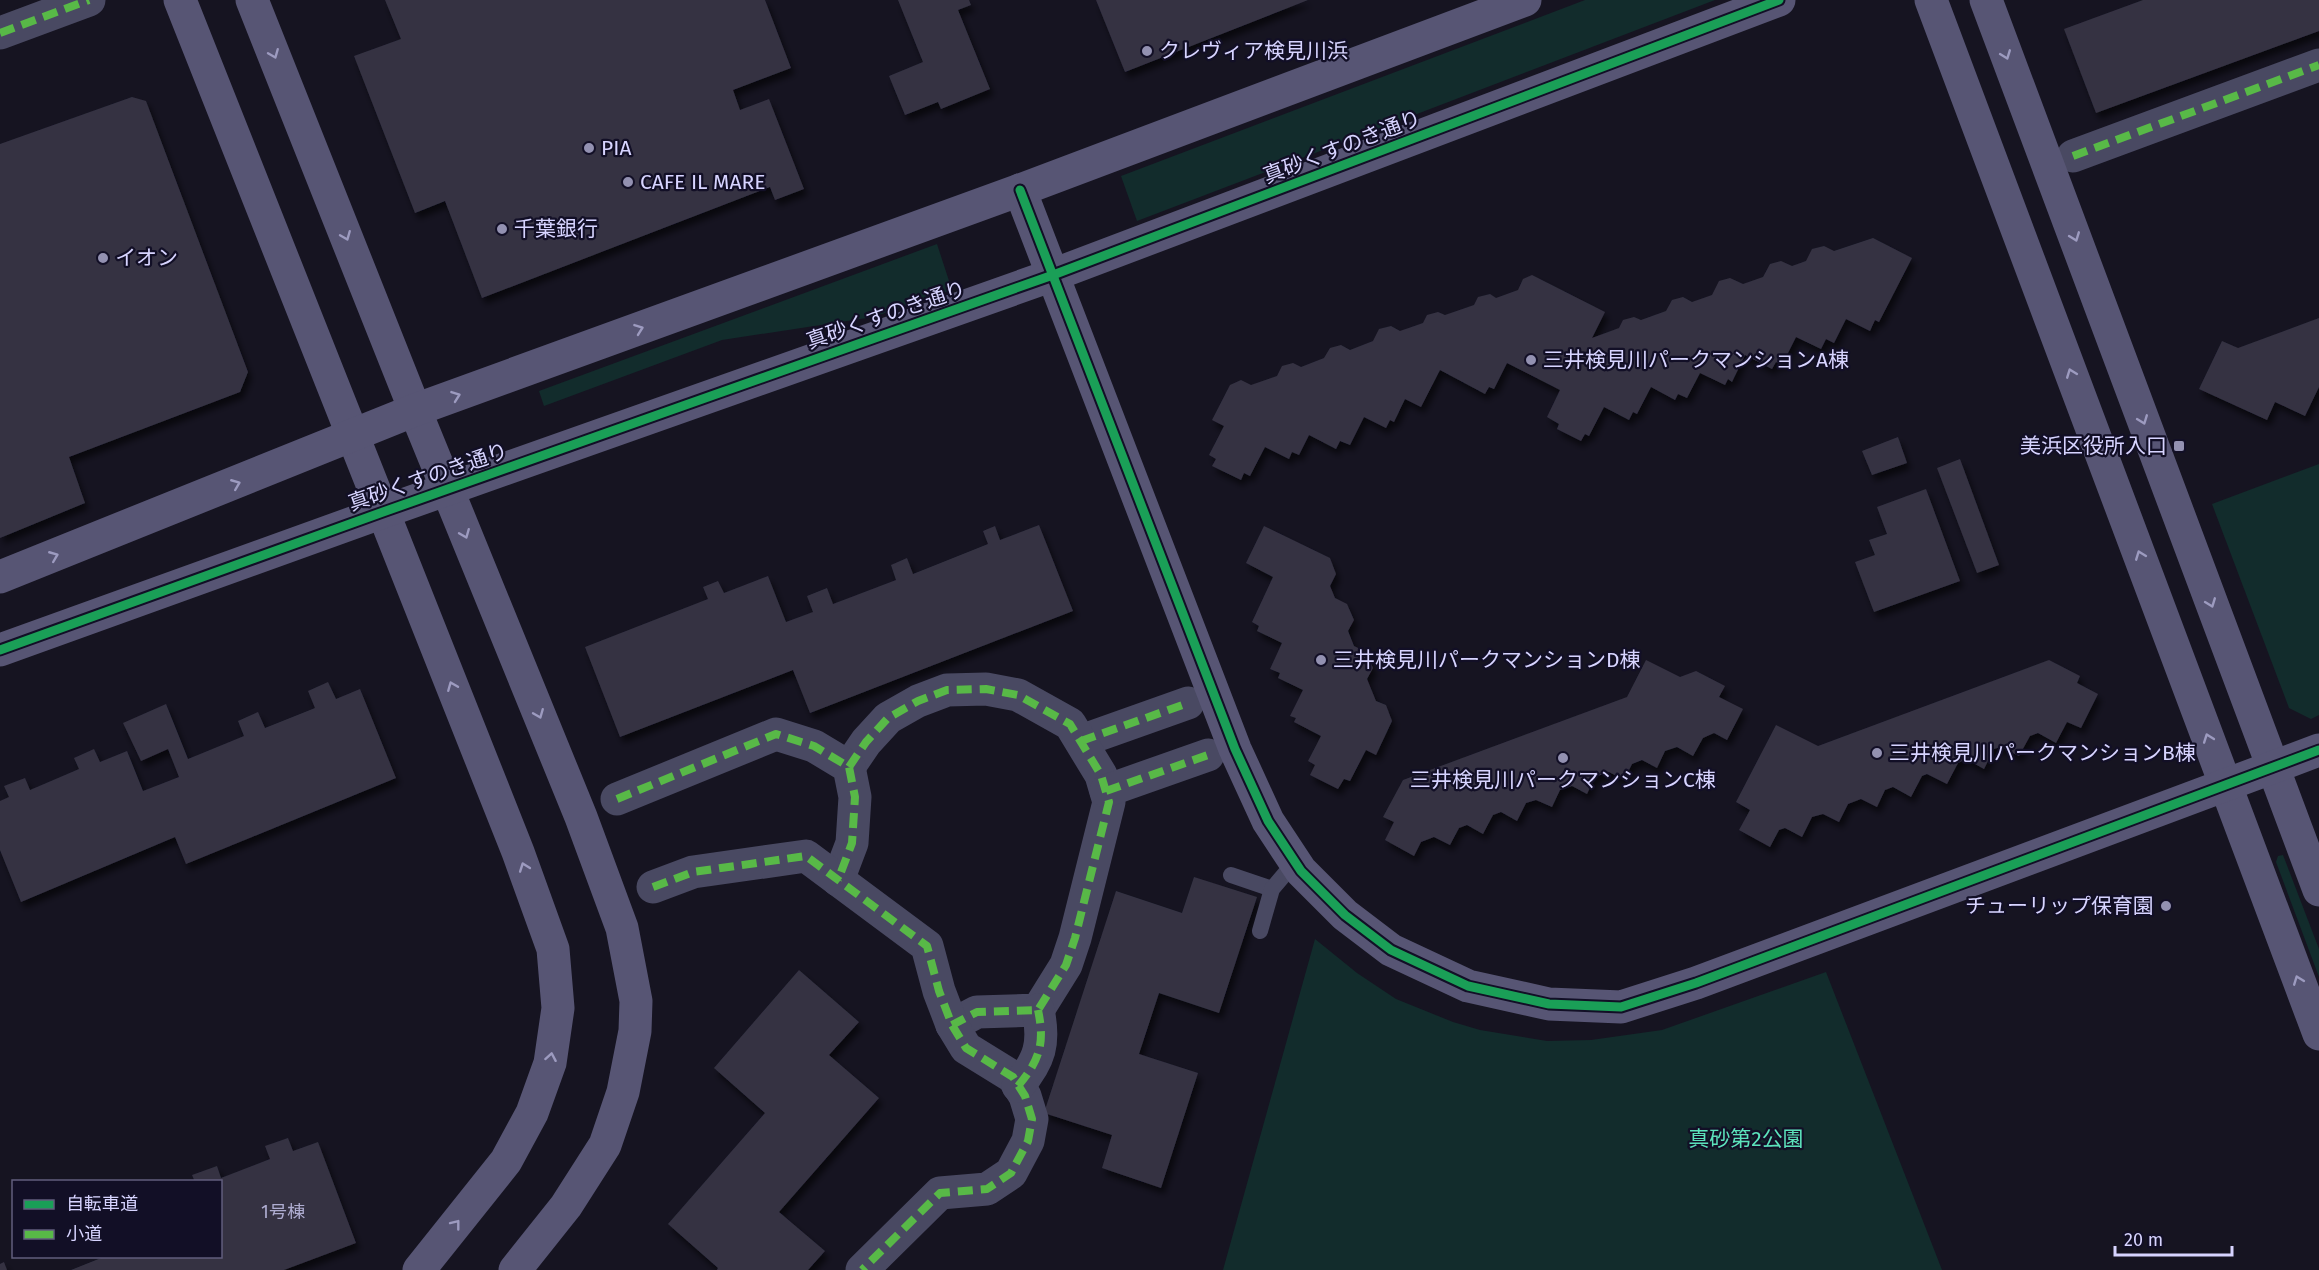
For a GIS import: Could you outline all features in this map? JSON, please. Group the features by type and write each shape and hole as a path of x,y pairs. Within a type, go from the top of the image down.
{"street":[{"path":"0,33 89,0"},
{"path":"180,0 518,852 552,949 558,1008 550,1064 532,1113 506,1161 419,1270"},
{"path":"252,0 415,410 581,816 622,928 636,1001 635,1031 623,1092 605,1144 566,1206 515,1270"},
{"path":"0,577 353,437 415,410 1020,190 1525,0"},
{"name":"真砂くすのき通り","path":"0,650 1053,275 1779,0"},
{"path":"1931,0 2319,1034"},
{"path":"1986,0 2319,890"},
{"path":"2073,156 2319,65"},
{"path":"1020,190 1235,749 1268,821 1301,871 1345,915 1391,950 1468,986 1549,1004 1621,1007 1696,983 2319,750"},
{"path":"838,880 852,843 855,797 849,767 866,742 888,718 918,701 947,690 986,689 1018,695 1070,724 1101,775 1109,802 1075,938 1066,965 1038,1010 1043,1032 1041,1048 1027,1076 1018,1086"},
{"path":"1081,741 1188,703"},
{"path":"617,799 776,734 814,746 849,767"},
{"path":"1106,791 1208,755"},
{"path":"653,887 693,872 807,856 927,946 939,991 952,1025 966,1048 1013,1077 1025,1096 1032,1119 1028,1141 1011,1173 987,1189 940,1193 862,1270"},
{"path":"952,1025 977,1012 1038,1010"}],"lane":[{"path":"1260,931 1272,889 1295,862"},
{"path":"1231,875 1272,889"}],"green space":[{"path":"1585,0 1715,0 1137,221 1121,176"},
{"path":"937,244 952,290 873,317 722,340 544,406 539,391"},
{"path":"2319,464 2319,715 2311,719 2289,708 2212,504"},
{"path":"2283,855 2319,949 2319,977 2276,862 2278,856"},
{"name":"真砂第2公園","path":"1315,939 1357,973 1396,999 1453,1022 1480,1030 1547,1041 1591,1040 1662,1030 1826,972 1942,1270 1223,1270"}],"building":[{"name":"PIA","path":"385,0 765,0 791,68 733,90 740,110 769,99 804,189 775,200 770,187 482,298 445,201 415,213 354,56 401,39"},
{"path":"898,0 969,0 971,5 958,10 990,89 941,109 938,102 905,115 889,76 923,62"},
{"name":"クレヴィア検見川浜","path":"1096,0 1308,0 1125,72"},
{"path":"2143,0 2319,0 2319,31 2096,113 2064,29"},
{"name":"イオン","path":"132,97 146,101 248,372 240,392 69,457 85,503 0,538 0,144"},
{"name":"三井検見川パークマンションA棟","path":"1873,238 1912,258 1879,322 1875,320 1870,331 1846,319 1834,343 1826,339 1821,349 1796,337 1782,365 1776,362 1772,369 1745,355 1732,382 1728,379 1725,385 1700,373 1687,398 1678,394 1675,400 1651,387 1637,414 1633,412 1629,420 1604,407 1589,436 1585,434 1581,441 1557,429 1559,424 1547,417 1560,390 1507,363 1494,389 1489,387 1485,394 1440,370 1421,407 1405,399 1394,422 1390,420 1386,428 1364,417 1350,445 1340,441 1336,449 1309,435 1299,455 1292,452 1289,459 1265,447 1250,476 1244,473 1241,480 1212,466 1216,459 1209,455 1224,426 1212,420 1230,385 1241,380 1251,385 1277,376 1282,366 1293,363 1301,367 1324,358 1330,348 1341,345 1350,350 1373,341 1379,329 1391,326 1400,331 1423,323 1427,315 1438,312 1445,315 1474,305 1478,297 1490,294 1496,298 1518,290 1523,279 1532,275 1605,312 1592,338 1619,328 1623,320 1634,317 1641,320 1666,311 1672,300 1683,297 1692,302 1712,295 1719,281 1730,278 1743,284 1763,277 1770,264 1781,261 1792,266 1806,261 1812,249 1824,246 1834,251"},
{"path":"2319,318 2319,387 2305,416 2275,402 2267,420 2199,389 2222,341 2238,348"},
{"path":"1898,437 1907,463 1872,475 1862,451"},
{"path":"1960,459 1999,565 1977,573 1937,468"},
{"path":"1926,489 1960,581 1874,612 1855,562 1875,555 1869,540 1887,534 1877,507"},
{"path":"1039,525 1073,611 810,713 793,670 620,737 585,647 708,599 703,587 718,581 724,593 768,576 786,622 813,612 807,596 827,588 833,604 896,580 891,565 907,558 913,574 988,544 983,531 995,526 1000,540"},
{"name":"三井検見川パークマンションD棟","path":"1264,526 1330,558 1336,574 1330,586 1335,598 1347,604 1354,620 1348,631 1354,646 1366,652 1373,668 1367,679 1376,701 1386,705 1392,721 1376,755 1366,750 1350,781 1344,779 1338,789 1310,775 1315,765 1308,761 1321,736 1294,722 1296,718 1290,716 1303,690 1278,678 1280,673 1270,669 1282,643 1257,631 1259,626 1252,622 1273,577 1246,563"},
{"name":"三井検見川パークマンションC棟","path":"1646,660 1680,677 1696,671 1725,686 1719,697 1743,709 1727,740 1714,733 1703,738 1693,756 1677,747 1665,751 1657,768 1642,760 1632,764 1624,780 1609,772 1595,777 1587,794 1572,786 1560,790 1552,807 1536,800 1526,803 1517,821 1501,812 1493,815 1483,834 1467,825 1459,828 1450,845 1434,837 1421,842 1414,856 1385,840 1394,822 1383,817 1403,780 1627,697"},
{"name":"三井検見川パークマンションB棟","path":"2049,660 2080,676 2077,683 2098,694 2081,728 2067,722 2056,743 2038,733 2030,736 2019,756 2001,747 1994,749 1984,769 1966,759 1958,763 1947,784 1927,774 1922,776 1911,797 1893,787 1885,790 1877,807 1861,799 1848,804 1839,822 1823,814 1812,817 1802,837 1785,828 1779,830 1770,847 1739,830 1750,810 1736,802 1776,725 1818,746"},
{"path":"328,682 336,699 360,689 396,778 186,864 175,837 21,902 0,850 0,801 9,797 4,786 25,778 30,790 79,769 74,758 94,749 100,762 127,751 143,791 179,777 168,749 141,761 123,723 166,704 188,759 244,736 238,721 258,712 265,728 315,708 308,691"},
{"path":"1194,877 1257,897 1219,1013 1159,993 1139,1054 1198,1073 1161,1188 1102,1168 1112,1135 1044,1113 1116,891 1182,913"},
{"path":"799,970 859,1022 829,1055 879,1098 779,1212 825,1251 808,1270 717,1270 718,1268 668,1224 765,1113 714,1068"},
{"path":"288,1138 293,1151 318,1142 356,1243 284,1270 71,1270 101,1258 222,1258 222,1180 194,1180 192,1175 217,1166 221,1178 270,1159 265,1146"},
{"path":"4,1262 7,1270 0,1270 0,1264"}],"marked path":[{"path":"0,33 89,0"},
{"path":"2073,156 2319,65"},
{"path":"849,767 866,742 888,718 918,701 947,690 986,689 1018,695 1070,724 1101,775 1109,802 1075,938 1066,965 1038,1010 977,1012 952,1025"},
{"path":"1081,741 1188,703"},
{"path":"617,799 776,734 814,746 849,767 855,797 852,843 838,880"},
{"path":"1106,791 1208,755"},
{"path":"653,887 693,872 806,856 927,946 939,991 952,1025 966,1048 1013,1077 1025,1096 1032,1119 1028,1141 1011,1173 987,1189 940,1193 862,1270"},
{"path":"1018,1086 1031,1068 1039,1051 1041,1032 1038,1010"}],"cycle path":[{"path":"0,650 1053,275 1779,0"},
{"path":"1020,190 1235,749 1268,821 1301,871 1345,915 1391,950 1468,986 1549,1004 1621,1007 1696,983 2319,750"}],"place":[{"name":"クレヴィア検見川浜","path":"1147,51"},
{"name":"PIA","path":"589,148"},
{"name":"CAFE IL MARE","path":"628,182"},
{"name":"千葉銀行","path":"502,229"},
{"name":"イオン","path":"103,258"},
{"name":"三井検見川パークマンションA棟","path":"1531,360"},
{"name":"美浜区役所入口","path":"2179,446"},
{"name":"三井検見川パークマンションD棟","path":"1321,660"},
{"name":"三井検見川パークマンションB棟","path":"1877,753"},
{"name":"三井検見川パークマンションC棟","path":"1563,758"},
{"name":"チューリップ保育園","path":"2166,906"}]}
